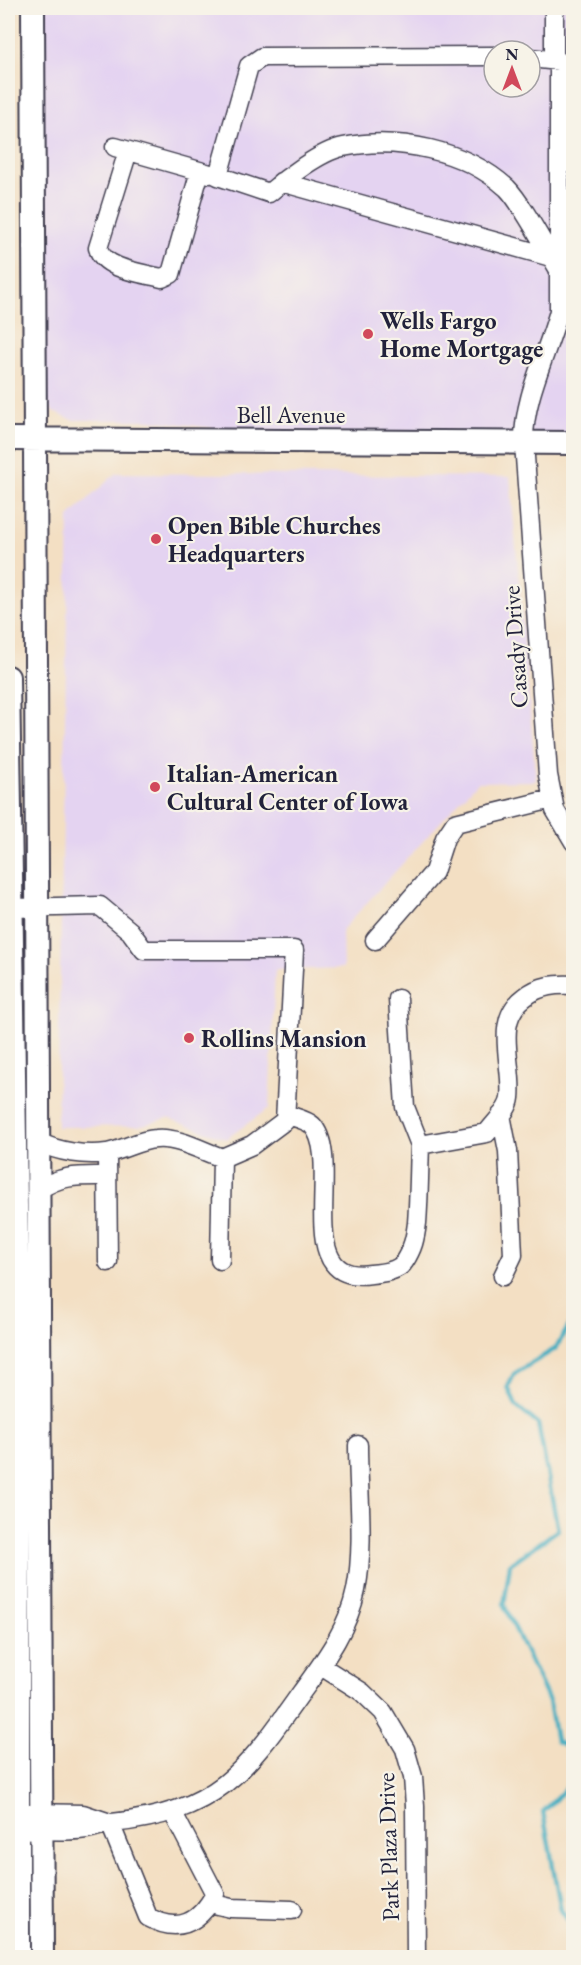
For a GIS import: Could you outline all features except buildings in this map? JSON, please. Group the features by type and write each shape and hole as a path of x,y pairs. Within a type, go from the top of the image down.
{"main road":[{"path":"33,8 42,1958"},
{"name":"Bell Avenue","path":"8,439 573,443"},
{"path":"8,677 12,908 13,1785 18,1821 18,1958"}],"street":[{"path":"542,59 554,60 554,8"},
{"path":"482,56 262,57 249,66 209,174 171,274 162,278 112,265 100,256 98,249 122,149 209,174 269,193 294,171 341,147 399,143 458,157 508,190 555,263"},
{"name":"Casady Drive","path":"554,60 559,61 555,263 559,311 550,346 525,413 524,443 548,776 559,821 573,842"},
{"path":"281,182 555,263"},
{"path":"8,716 37,716"},
{"path":"375,940 434,872 445,837 455,823 552,799"},
{"path":"12,908 100,906 135,926 144,950 294,950 285,1120"},
{"path":"420,1145 487,1133 510,1100 507,1022 515,1004 533,990 556,984 573,986"},
{"path":"39,1142 66,1152 107,1153 132,1143 157,1138 180,1142 222,1158 252,1145 291,1116 312,1125 322,1143 323,1226 328,1254 335,1265 357,1276 402,1266 415,1245 420,1145 405,1107 398,999"},
{"path":"11,1000 38,1000"},
{"path":"501,1115 508,1152 513,1255 503,1276"},
{"path":"66,1152 66,1177"},
{"path":"107,1153 108,1262"},
{"path":"220,1260 222,1158"},
{"path":"39,1190 51,1181 66,1177 107,1176"},
{"path":"18,1821 42,1822 87,1830 110,1823 140,1821 173,1813 212,1794 230,1781 260,1751 321,1666 346,1624 356,1590 359,1556 358,1445"},
{"name":"Park Plaza Drive","path":"321,1666 362,1692 383,1712 405,1749 413,1777 415,1806 416,1958"},
{"path":"13,1785 41,1785"},
{"path":"110,1823 148,1917 161,1924 184,1923 194,1921 215,1894 210,1880 173,1813"},
{"path":"210,1903 231,1908 292,1910"}],"shaded area":[{"path":"33,8 573,8 573,443 464,443 219,429 150,420 73,420 53,412 43,395"},
{"path":"116,473 510,477 536,781 477,782 342,930 343,968 275,970 269,1108 226,1139 168,1118 139,1126 57,1127 69,517"}],"waterway":[{"path":"574,1318 555,1349 514,1374 508,1387 516,1406 538,1424 558,1530 510,1564 504,1605 549,1701 556,1741 574,1750"},
{"path":"574,1780 543,1812 561,1910 574,1929"}],"place":[{"name":"Wells Fargo Home Mortgage","path":"368,334"},
{"name":"Open Bible Churches Headquarters","path":"156,539"},
{"name":"Italian-American Cultural Center of Iowa","path":"155,787"},
{"name":"Rollins Mansion","path":"189,1038"}]}
